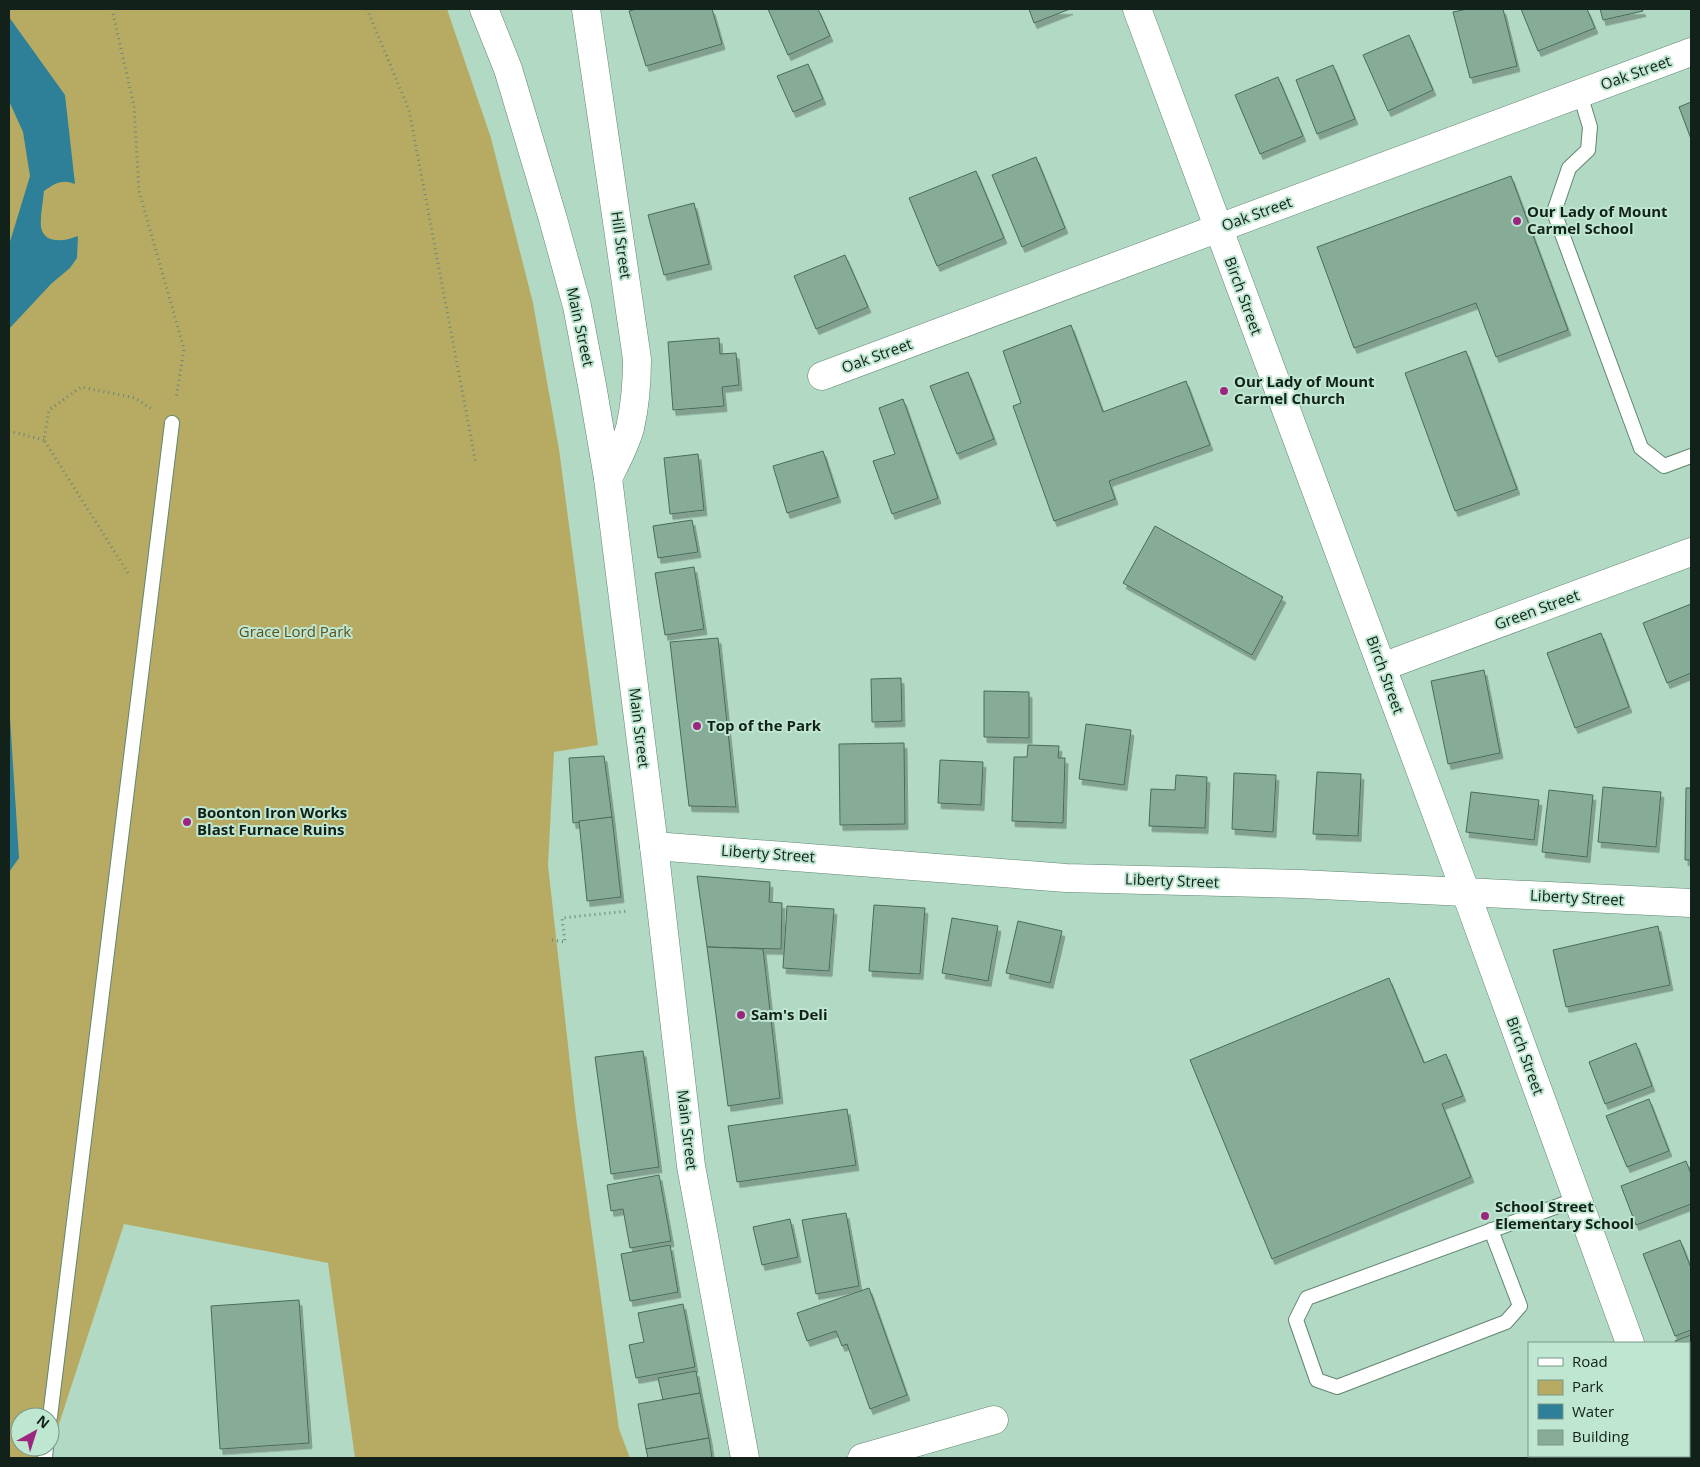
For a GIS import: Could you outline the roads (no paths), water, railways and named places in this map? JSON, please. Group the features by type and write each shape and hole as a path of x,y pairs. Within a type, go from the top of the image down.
{"street":[{"name":"Main Street","path":"484,9 508,69 577,306 608,478 654,846 691,1166 745,1458"},
{"name":"Hill Street","path":"586,9 638,359 637,383 629,429 608,478"},
{"name":"Birch Street","path":"1137,9 1466,893 1630,1342"},
{"name":"Oak Street","path":"822,376 1691,52"},
{"name":"Green Street","path":"1382,667 1691,552"},
{"name":"Liberty Street","path":"654,846 1066,878 1300,884 1691,903"},
{"path":"862,1458 994,1420"}],"lane":[{"path":"1580,94 1590,127 1588,150 1569,168 1554,212 1641,448 1664,466 1691,456"},
{"path":"51,1407 172,423"},
{"path":"1491,1230 1520,1306 1506,1322 1337,1387 1317,1380 1296,1320 1307,1298 1491,1230 1577,1199"}],"water":[{"path":"9,17 65,95 75,184 59,183 44,191 41,227 46,237 51,239 62,240 78,236 77,258 70,268 51,284 9,329 9,245 30,176 23,132 9,101"},
{"path":"9,702 19,858 9,872"}],"place":[{"name":"Our Lady of Mount Carmel School","path":"1517,221"},
{"name":"Our Lady of Mount Carmel Church","path":"1224,391"},
{"name":"Top of the Park","path":"697,726"},
{"name":"Boonton Iron Works Blast Furnace Ruins","path":"187,822"},
{"name":"Sam's Deli","path":"741,1015"},
{"name":"School Street Elementary School","path":"1485,1216"}],"park label":[{"name":"Grace Lord Park","path":"295,632"}]}
